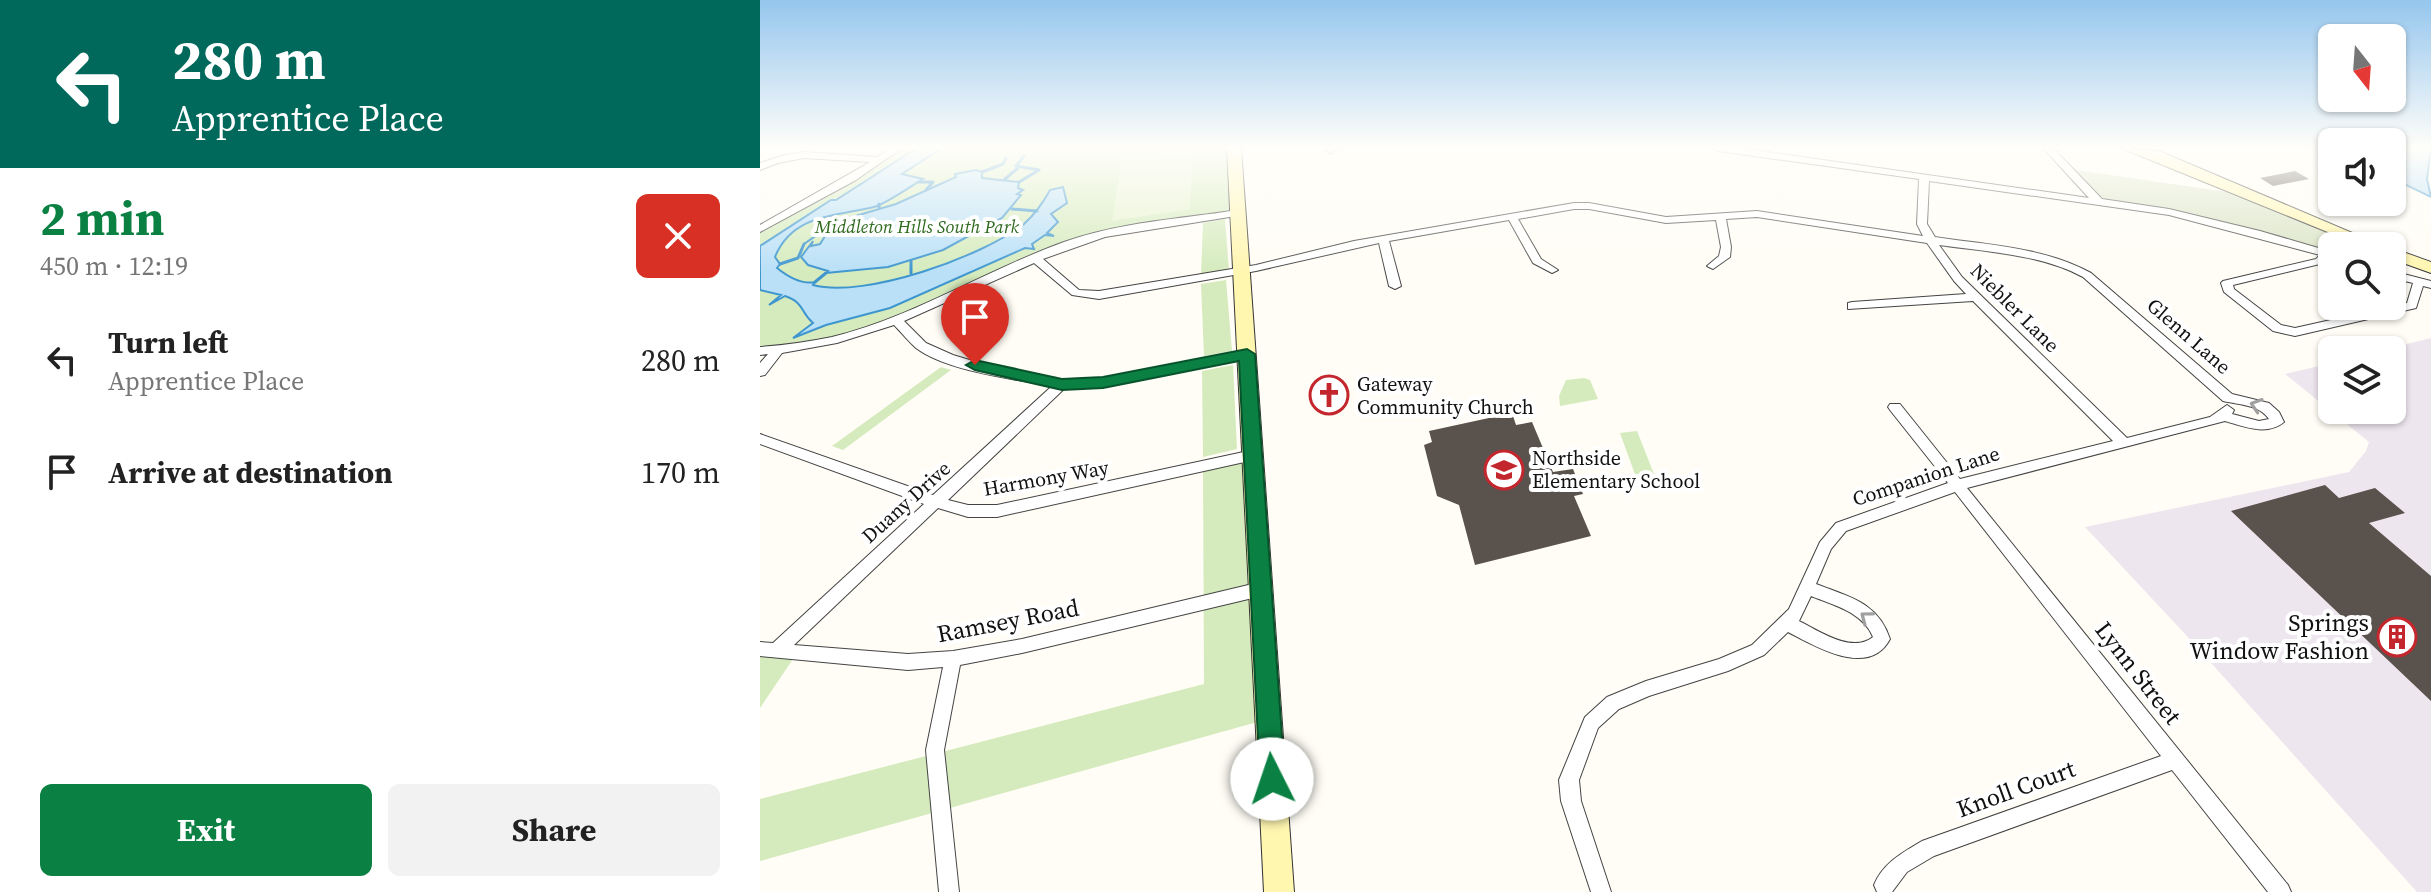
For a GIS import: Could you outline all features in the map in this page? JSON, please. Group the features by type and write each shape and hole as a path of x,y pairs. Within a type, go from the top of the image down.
{"street":[{"path":"760,229 828,190"},
{"path":"1237,190 1238,213 1251,269 1247,354 1279,892"},
{"name":"Niebler Lane","path":"1923,190 1921,220 1929,240 1958,279 2124,443"},
{"path":"2008,190 2183,215 2318,252"},
{"path":"2087,190 2098,201"},
{"path":"2241,190 2342,232"},
{"name":"Glenn Lane","path":"1037,259 1076,293 1099,295 1251,269 1383,239 1580,206 1666,220 1757,214 2065,263 2087,275 2228,398 2272,410 2277,422 2259,426 2224,416"},
{"path":"760,351 777,351 896,320 1067,244 1238,213"},
{"path":"1713,266 1724,257 1726,247 1720,215"},
{"path":"1512,217 1537,261 1552,270"},
{"path":"1383,239 1395,286"},
{"path":"2406,258 2431,268"},
{"path":"2318,261 2227,283 2228,290 2277,328 2295,332 2347,320"},
{"path":"2406,306 2412,305 2425,283"},
{"path":"1852,306 1975,297"},
{"path":"896,320 922,346 949,358 984,369 1062,384 1103,382 1247,354"},
{"path":"760,372 777,351"},
{"name":"Duany Drive","path":"768,650 936,502 1062,384"},
{"path":"2224,416 2228,398"},
{"name":"Lynn Street","path":"1895,407 2281,892"},
{"name":"Companion Lane","path":"1601,892 1571,801 1569,780 1591,723 1613,703 1646,689 1722,666 1758,650 1787,623 1808,588 1825,546 1841,527 1955,485 2224,416"},
{"name":"Harmony Way","path":"760,439 968,511 997,511 1253,455"},
{"path":"1787,623 1837,646 1860,652 1868,651 1882,639 1880,630 1867,614 1808,588"},
{"name":"Ramsey Road","path":"768,650 908,662 953,659 1022,646 1261,589"},
{"path":"949,892 935,750 953,659"},
{"name":"Knoll Court","path":"1884,885 1900,865 1929,848 2176,760"}],"shaded area":[{"path":"2431,338 2431,892 2417,892 2085,527 2349,472 2366,451 2369,442 2347,424 2406,424 2406,344"},
{"path":"2318,366 2318,401 2285,374"}],"green space":[{"name":"Middleton Hills South Park","path":"827,190 1237,190 1238,213 1067,244 896,320 809,345 760,351 760,229"},
{"path":"1117,190 1191,190 1190,209 1112,221"},
{"path":"2088,190 2227,192 2328,232 2318,232 2318,251 2211,222 2098,201"},
{"path":"1225,219 1229,270 1201,275 1203,223"},
{"path":"1226,280 1232,351 1204,356 1201,284"},
{"path":"1233,365 1237,449 1203,457 1202,371"},
{"path":"941,367 951,370 843,450 832,446"},
{"path":"1566,380 1590,380 1598,399 1560,406 1559,396"},
{"path":"1637,431 1654,474 1636,477 1620,433"},
{"path":"1253,455 1268,719 760,861 760,799 1204,684 1203,467"},
{"path":"760,649 797,653 760,708"}],"water":[{"path":"852,190 906,190 879,205 817,219 792,232 775,257 780,264 777,268 799,281 835,288 892,280 953,261 1005,236 1028,220 1050,190 1064,190 1067,203 1051,214 1058,222 1047,233 1054,236 1045,235 1032,244 1034,249 1025,248 890,308 826,325 793,338 813,323 799,305 785,296 769,305 781,295 760,290 760,246 831,200"},
{"path":"928,190 1023,190 1002,218 943,250 888,267 826,273 828,271 808,265 801,257 813,241 811,246 820,244 827,233 820,233 804,244 835,222 896,204"},
{"path":"2416,190 2429,190 2431,197"}],"building":[{"name":"Northside Elementary School","path":"1512,413 1516,425 1532,422 1553,472 1573,469 1583,494 1574,496 1591,536 1475,565 1459,505 1437,496 1424,445 1432,442 1429,431"},
{"name":"Springs Window Fashion","path":"2325,485 2339,498 2375,488 2405,513 2369,523 2431,576 2431,701 2231,511"}],"waterway":[{"path":"1012,209 1037,211"},
{"path":"987,227 1009,232"},
{"path":"780,264 798,258 804,244"},
{"path":"911,261 911,273"},
{"path":"815,282 826,273"}],"place":[{"name":"Gateway Community Church","path":"1329,395"},
{"name":"Northside Elementary School","path":"1504,470"},
{"name":"Springs Window Fashion","path":"2397,637"}],"route":[{"path":"975,365 1062,384 1103,382 1247,354 1272,779"}]}
